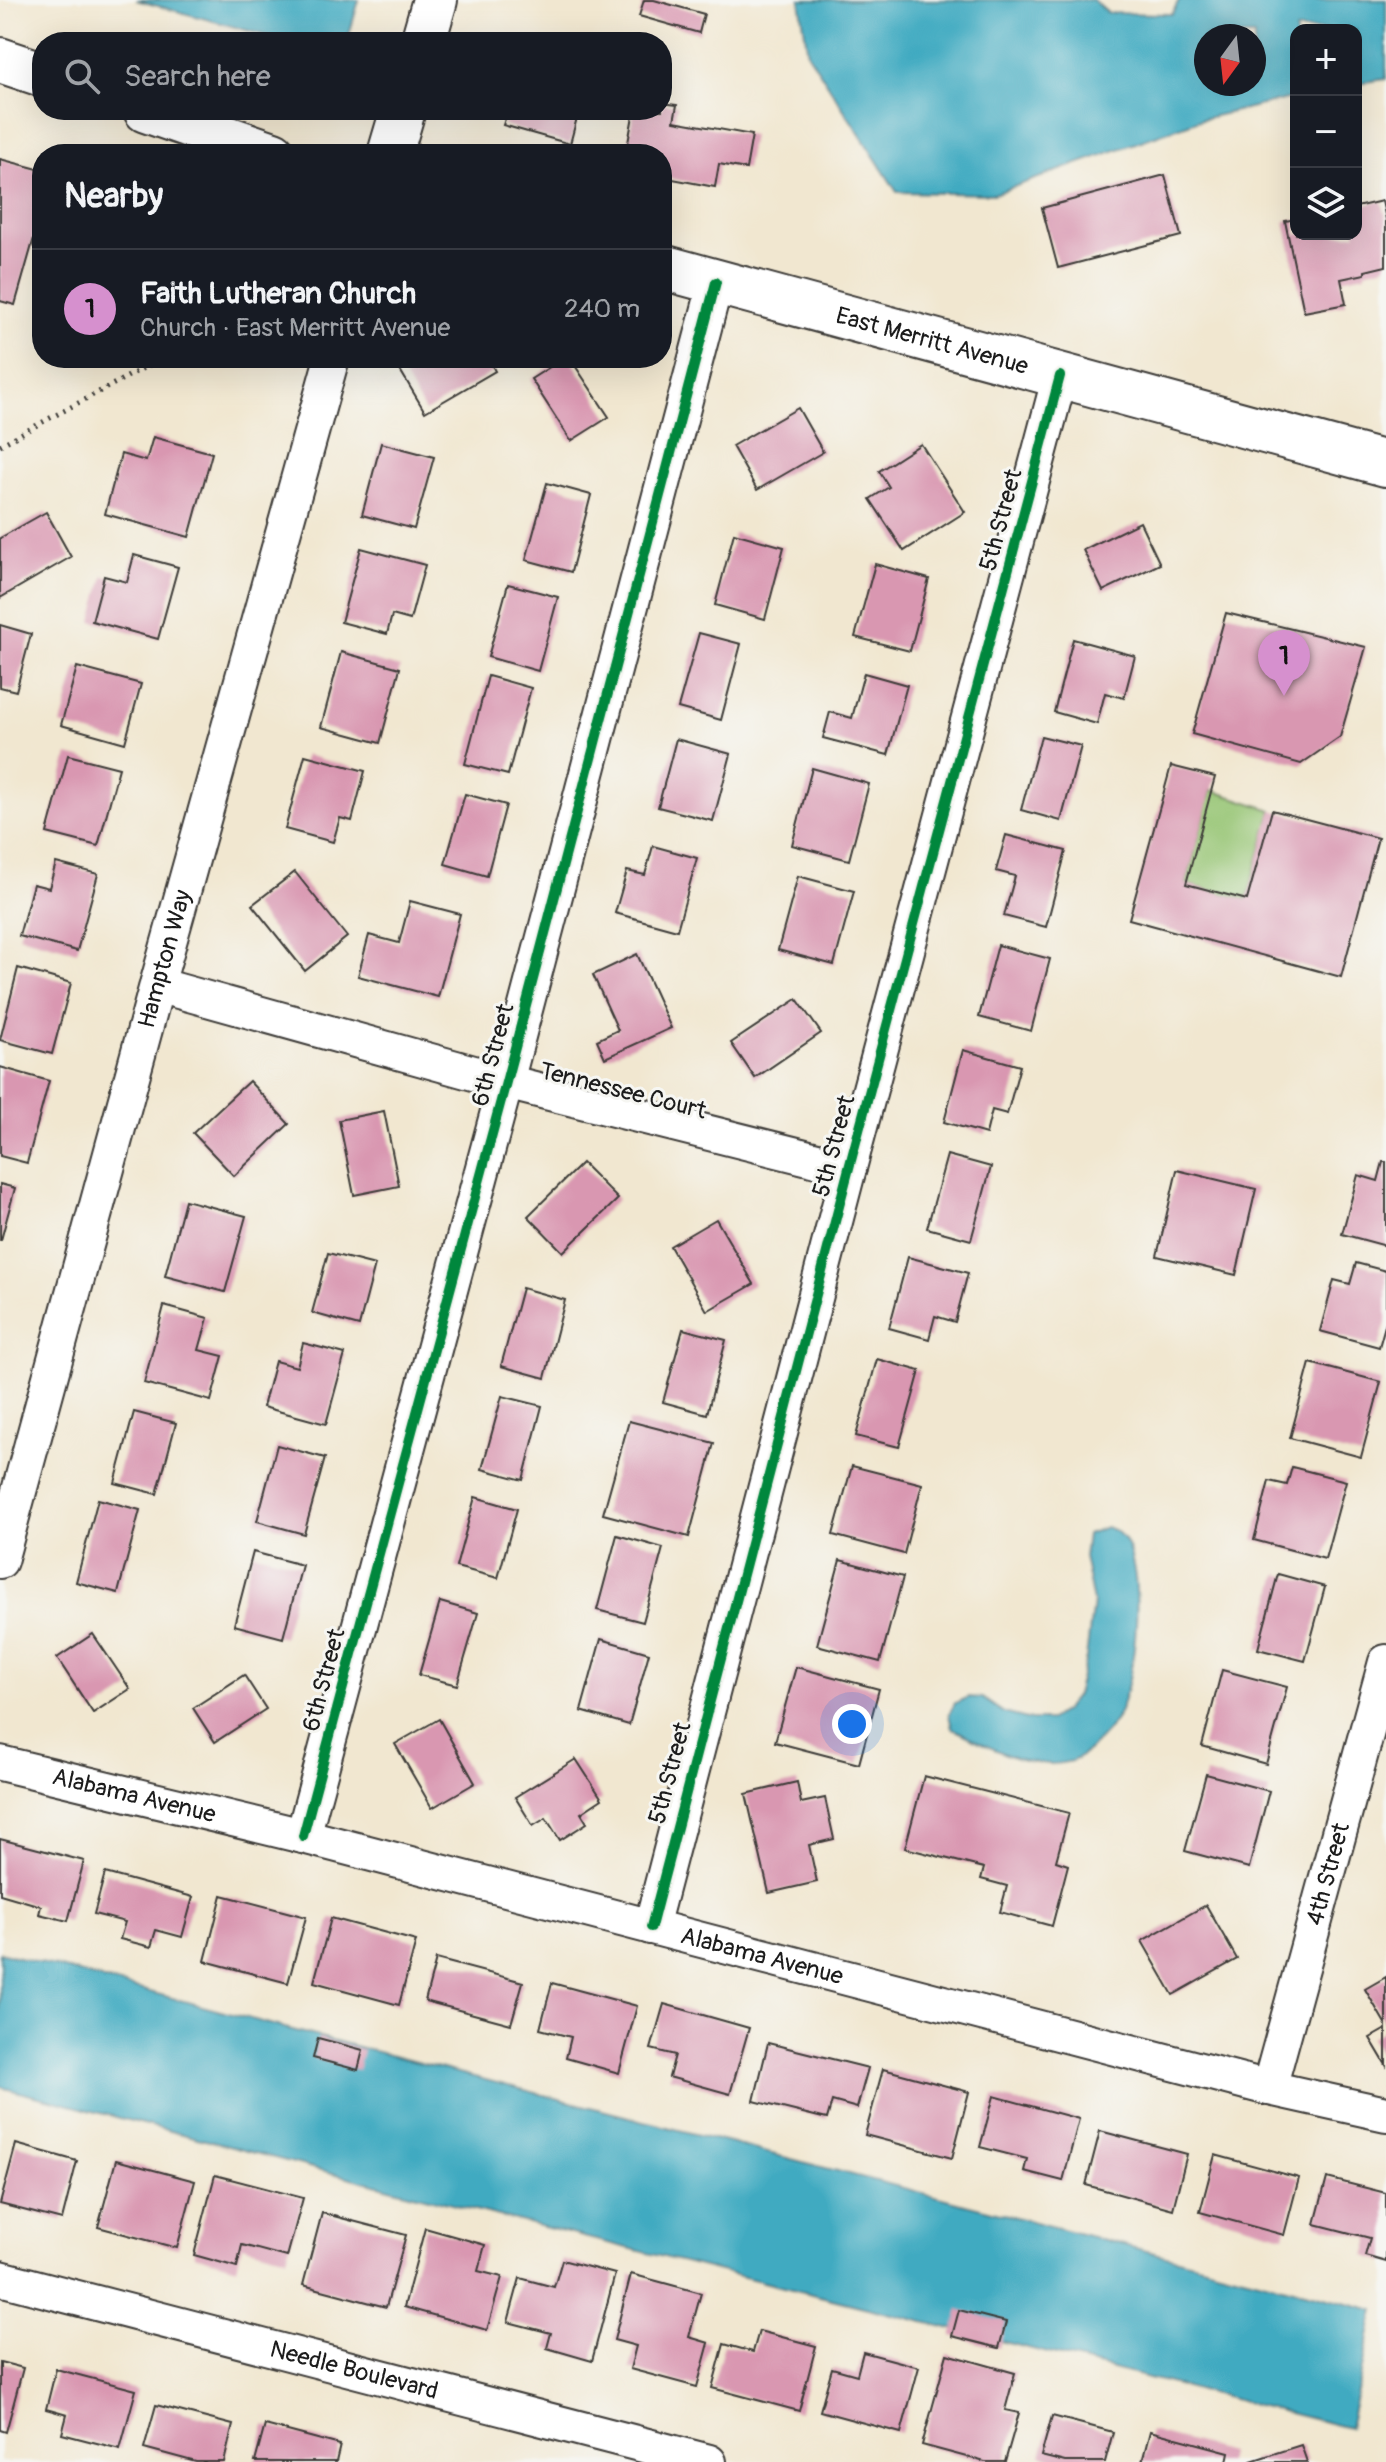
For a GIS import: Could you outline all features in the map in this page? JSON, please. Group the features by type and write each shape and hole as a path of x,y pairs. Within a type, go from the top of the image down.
{"street":[{"path":"426,32 435,0"},
{"path":"0,60 32,71"},
{"path":"175,120 244,144"},
{"path":"393,144 400,120"},
{"name":"East Merritt Avenue","path":"672,270 1386,464"},
{"name":"6th Street","path":"303,1836 506,1082 716,282"},
{"name":"Hampton Way","path":"0,1561 329,368"},
{"name":"5th Street","path":"651,1927 1060,376"},
{"name":"Tennessee Court","path":"157,985 506,1082 849,1168"},
{"name":"4th Street","path":"1269,2088 1386,1662"},
{"name":"Alabama Avenue","path":"0,1763 303,1836 1269,2088 1386,2114"},
{"name":"Needle Boulevard","path":"0,2278 709,2462"}],"path":[{"path":"0,445 143,368"}],"green space":[{"path":"1211,790 1272,810 1247,900 1186,884"}],"water":[{"path":"136,0 359,0 350,32 253,32"},
{"path":"800,0 1093,0 1108,13 1172,14 1179,0 1386,0 1386,79 1362,82 1362,24 1290,24 1290,98 1202,119 994,194 897,192 808,54"},
{"path":"1106,1527 1117,1532 1127,1546 1136,1593 1134,1651 1129,1678 1124,1701 1110,1727 1080,1757 1050,1764 1012,1756 952,1728 949,1715 955,1703 968,1697 982,1698 1004,1713 1031,1720 1050,1720 1065,1710 1076,1695 1086,1658 1093,1602 1084,1557 1087,1534"},
{"path":"0,1952 1375,2310 1349,2428 475,2210 0,2087"}],"building":[{"path":"644,0 704,14 699,33 639,16"},
{"path":"672,104 677,105 674,121 752,135 746,169 719,164 715,187 672,179 672,144 628,144 632,120 672,120"},
{"path":"505,120 576,120 570,144 503,125"},
{"path":"0,159 32,167 32,245 15,305 0,301"},
{"path":"1165,175 1181,236 1058,268 1042,208"},
{"path":"1382,201 1386,219 1386,266 1341,279 1346,304 1304,312 1285,221 1290,220 1290,240 1362,240 1362,206"},
{"path":"493,368 495,371 425,412 400,370"},
{"path":"548,368 577,368 609,417 571,441 531,379"},
{"path":"798,408 823,452 757,490 732,446"},
{"path":"153,437 212,453 189,537 105,514 121,454 146,461"},
{"path":"381,443 434,457 414,529 362,515"},
{"path":"921,444 965,512 904,551 870,499 889,487 879,471"},
{"path":"547,483 591,495 571,572 526,560"},
{"path":"46,512 71,557 0,598 0,538"},
{"path":"1140,522 1160,564 1103,591 1083,550"},
{"path":"734,533 784,547 765,619 715,605"},
{"path":"361,548 425,565 410,620 392,615 387,634 341,622"},
{"path":"134,555 178,567 158,639 92,621 104,576 127,582"},
{"path":"875,564 929,579 910,651 855,637"},
{"path":"508,584 558,597 538,671 488,657"},
{"path":"1226,613 1366,647 1340,737 1301,764 1192,734"},
{"path":"0,625 31,634 16,691 0,687"},
{"path":"699,633 741,644 721,720 678,708"},
{"path":"1073,639 1135,656 1124,698 1105,693 1097,724 1054,712"},
{"path":"341,652 400,668 380,743 321,727"},
{"path":"77,667 141,684 125,743 61,725"},
{"path":"864,673 907,685 888,755 823,738 830,712 852,718"},
{"path":"488,676 531,688 508,775 465,764"},
{"path":"1041,736 1081,746 1061,821 1021,810"},
{"path":"676,739 731,754 713,821 658,807"},
{"path":"68,755 119,768 98,846 47,833"},
{"path":"305,755 365,771 352,821 340,818 333,842 285,829"},
{"path":"1171,766 1215,777 1186,884 1247,900 1272,810 1378,838 1341,977 1129,919"},
{"path":"812,768 869,784 849,860 792,845"},
{"path":"465,794 506,805 487,876 445,864"},
{"path":"1006,835 1066,851 1046,927 1004,916 1015,876 996,871"},
{"path":"653,846 697,858 677,930 615,913 627,871 645,875"},
{"path":"56,863 98,874 77,951 19,936 33,884 49,888"},
{"path":"295,872 347,937 305,971 252,905"},
{"path":"798,876 854,891 834,965 778,950"},
{"path":"410,901 460,914 438,997 358,976 369,935 399,943"},
{"path":"998,945 1050,959 1031,1031 979,1017"},
{"path":"637,954 671,1028 605,1058 597,1040 618,1030 593,975"},
{"path":"18,968 71,983 52,1054 0,1040"},
{"path":"797,999 821,1033 755,1078 731,1043"},
{"path":"963,1050 1020,1066 1007,1114 992,1110 986,1134 944,1122"},
{"path":"0,1067 49,1081 27,1163 0,1156"},
{"path":"249,1081 289,1124 234,1176 193,1133"},
{"path":"384,1111 399,1186 354,1195 339,1120"},
{"path":"947,1155 991,1167 971,1240 927,1228"},
{"path":"1383,1162 1386,1162 1386,1246 1342,1234 1358,1175 1378,1181"},
{"path":"582,1163 618,1199 563,1252 528,1216"},
{"path":"1177,1170 1256,1189 1236,1275 1157,1256"},
{"path":"0,1184 15,1188 1,1240 0,1240"},
{"path":"185,1200 246,1216 225,1292 165,1276"},
{"path":"716,1219 754,1284 707,1311 670,1246"},
{"path":"328,1253 375,1265 359,1326 312,1313"},
{"path":"908,1257 968,1273 955,1322 935,1316 929,1339 889,1328"},
{"path":"1356,1263 1386,1271 1386,1322 1379,1347 1320,1331 1334,1280 1350,1284"},
{"path":"522,1288 565,1300 545,1378 501,1366"},
{"path":"164,1306 208,1318 199,1350 223,1356 211,1401 144,1383"},
{"path":"683,1329 726,1340 707,1414 663,1402"},
{"path":"303,1343 345,1354 326,1424 263,1407 275,1361 297,1367"},
{"path":"877,1359 920,1371 899,1447 856,1436"},
{"path":"1310,1363 1381,1382 1361,1457 1290,1438"},
{"path":"502,1396 542,1406 523,1480 482,1469"},
{"path":"134,1412 176,1423 157,1494 115,1483"},
{"path":"629,1421 714,1443 689,1537 603,1514"},
{"path":"277,1445 325,1458 304,1534 257,1521"},
{"path":"852,1466 922,1484 904,1554 833,1535"},
{"path":"1292,1467 1346,1481 1325,1559 1254,1540 1269,1481 1287,1485"},
{"path":"475,1497 517,1509 498,1578 456,1567"},
{"path":"98,1499 140,1510 118,1593 76,1582"},
{"path":"617,1535 663,1548 643,1622 597,1610"},
{"path":"253,1552 302,1565 283,1638 234,1625"},
{"path":"840,1560 903,1577 880,1662 817,1645"},
{"path":"1278,1574 1325,1587 1305,1661 1258,1649"},
{"path":"440,1602 478,1613 457,1685 419,1675"},
{"path":"93,1634 130,1689 93,1713 57,1658"},
{"path":"601,1639 649,1653 629,1725 581,1711"},
{"path":"796,1667 879,1689 859,1764 775,1742"},
{"path":"1222,1670 1287,1687 1266,1764 1202,1746"},
{"path":"244,1675 266,1709 215,1742 193,1708"},
{"path":"439,1719 475,1783 432,1808 395,1744"},
{"path":"576,1759 602,1799 581,1813 587,1823 560,1840 546,1818 533,1826 515,1797"},
{"path":"1206,1774 1269,1791 1249,1868 1185,1851"},
{"path":"924,1776 1069,1813 1056,1861 1068,1865 1052,1926 1000,1912 1007,1886 981,1879 984,1868 905,1848"},
{"path":"797,1782 801,1803 825,1798 834,1839 809,1845 817,1882 769,1893 746,1794"},
{"path":"0,1839 84,1861 68,1921 39,1914 41,1906 0,1894"},
{"path":"105,1873 193,1897 182,1937 156,1930 151,1947 120,1939 125,1922 94,1914"},
{"path":"222,1895 306,1917 288,1983 205,1961"},
{"path":"1206,1905 1237,1959 1173,1995 1142,1941"},
{"path":"331,1918 416,1941 399,2005 314,1982"},
{"path":"436,1959 523,1982 511,2024 425,2001"},
{"path":"1386,1977 1386,2025 1365,1989"},
{"path":"552,1983 637,2006 619,2073 566,2058 571,2037 540,2029"},
{"path":"664,2004 749,2028 730,2094 669,2077 675,2055 651,2049"},
{"path":"1386,2029 1386,2065 1370,2038"},
{"path":"318,2038 363,2050 358,2070 313,2058"},
{"path":"768,2043 868,2068 857,2108 832,2101 827,2119 754,2101"},
{"path":"883,2069 969,2092 952,2158 865,2135"},
{"path":"994,2096 1079,2119 1063,2181 1024,2171 1027,2159 980,2147"},
{"path":"1100,2131 1187,2154 1173,2209 1086,2185"},
{"path":"16,2144 77,2161 62,2220 0,2204"},
{"path":"1215,2155 1299,2178 1284,2235 1200,2212"},
{"path":"116,2160 195,2181 177,2248 98,2227"},
{"path":"215,2175 303,2198 287,2257 242,2245 237,2267 194,2255"},
{"path":"1327,2178 1386,2193 1386,2262 1365,2256 1370,2238 1315,2224"},
{"path":"322,2213 406,2235 386,2307 303,2285"},
{"path":"425,2228 485,2245 478,2271 502,2277 487,2330 404,2307"},
{"path":"562,2260 615,2274 592,2361 547,2348 551,2333 508,2322 520,2278 554,2287"},
{"path":"631,2274 701,2293 689,2337 709,2343 697,2387 630,2369 636,2346 614,2340"},
{"path":"959,2310 1006,2322 999,2348 952,2336"},
{"path":"759,2331 816,2346 799,2411 712,2388 724,2344 753,2352"},
{"path":"863,2352 919,2367 901,2433 820,2411 832,2368 857,2375"},
{"path":"947,2354 1015,2373 1005,2410 1019,2413 1005,2462 985,2462 922,2445"},
{"path":"0,2362 23,2368 6,2432 0,2430"},
{"path":"56,2369 136,2390 120,2449 62,2434 67,2415 46,2409"},
{"path":"156,2405 233,2425 224,2462 196,2462 144,2448"},
{"path":"1052,2416 1113,2432 1105,2462 1065,2462 1041,2456"},
{"path":"265,2425 340,2445 336,2462 255,2462"},
{"path":"1150,2431 1229,2452 1227,2462 1142,2462"},
{"path":"1301,2445 1307,2462 1251,2462 1251,2461"}],"cycle path":[{"path":"303,1836 506,1082 716,282"},
{"path":"651,1927 1060,376"}],"place":[{"name":"Faith Lutheran Church","path":"1284,696"}]}
